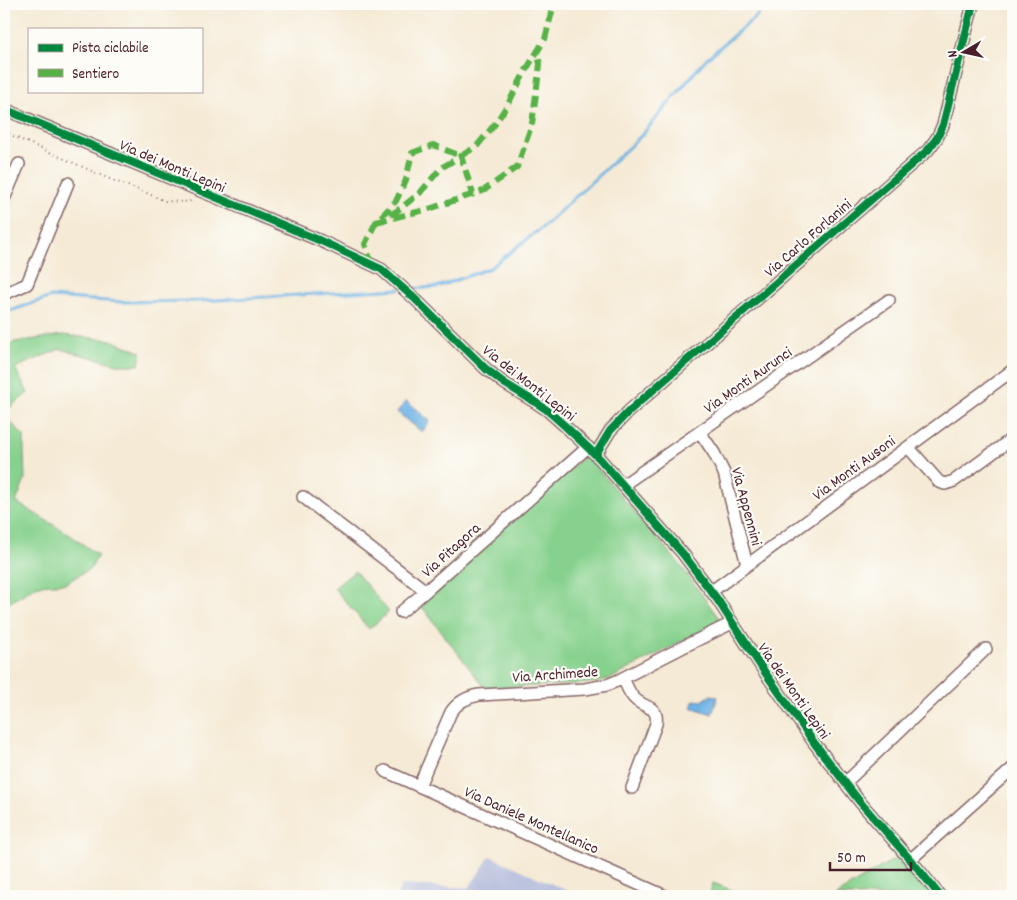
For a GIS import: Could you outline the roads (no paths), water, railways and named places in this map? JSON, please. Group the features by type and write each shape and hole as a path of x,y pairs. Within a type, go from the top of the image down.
{"street":[{"name":"Via Carlo Forlanini","path":"592,450 629,411 928,150 943,125 973,4"},
{"name":"Via dei Monti Lepini","path":"4,109 320,241 382,269 486,369 504,383 547,410 592,450 683,554 712,591 781,696 846,783 940,896"},
{"path":"4,200 19,164"},
{"path":"4,294 26,284 68,183"},
{"name":"Via Monti Aurunci","path":"623,485 889,300"},
{"name":"Via Monti Ausoni","path":"712,591 1013,370"},
{"name":"Via Appennini","path":"700,432 724,473 747,565"},
{"path":"908,447 937,481 945,484 954,481 1013,438"},
{"name":"Via Pitagora","path":"303,497 426,592 592,450"},
{"path":"400,612 426,592"},
{"name":"Via Archimede","path":"419,786 451,712 455,706 465,699 481,694 594,688 612,684 732,623"},
{"path":"846,783 986,649"},
{"path":"623,678 632,696 640,703 654,710 656,716 656,724 632,788"},
{"path":"910,860 1013,768"},
{"name":"Via Daniele Montellanico","path":"385,771 665,896"}],"water":[{"path":"406,401 430,421 422,432 397,412"},
{"path":"711,695 718,697 712,714 691,707 694,700 702,701"}],"waterway":[{"path":"409,289 437,287 490,268 544,226 642,135 706,59 759,14"},
{"path":"4,313 51,297 121,302 200,301 400,289"}]}
